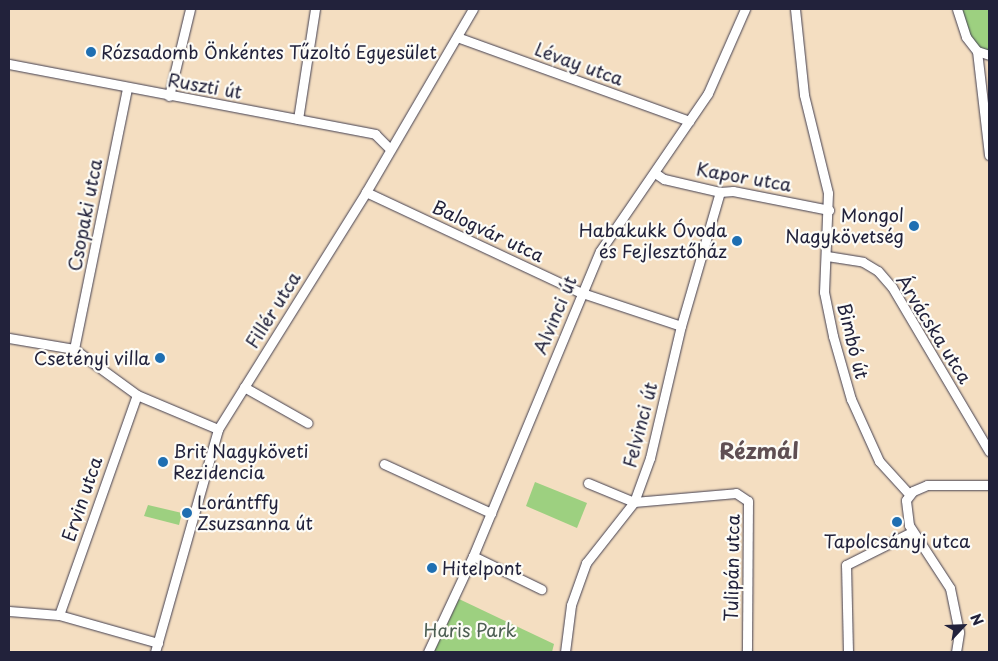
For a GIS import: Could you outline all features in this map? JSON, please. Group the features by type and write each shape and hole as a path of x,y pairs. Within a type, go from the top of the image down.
{"street":[{"path":"169,96 190,9"},
{"path":"298,120 315,9"},
{"name":"Fillér utca","path":"157,648 218,429 366,192 473,9"},
{"name":"Alvinci út","path":"428,652 473,556 600,250 689,121 721,68 745,9"},
{"name":"Bimbó út","path":"795,9 804,95 829,210 824,292 851,399 879,461 909,494"},
{"path":"957,9 966,37 977,52 989,155"},
{"name":"Lévay utca","path":"457,37 689,121"},
{"path":"977,52 989,55"},
{"name":"Ruszti út","path":"9,64 376,134 390,149"},
{"name":"Csopaki utca","path":"74,349 127,88"},
{"name":"Kapor utca","path":"654,173 664,179 720,192 734,191 829,210"},
{"name":"Balogvár utca","path":"366,192 582,293 681,326"},
{"name":"Felvinci út","path":"565,652 571,605 586,564 634,502 650,458 681,326 720,192"},
{"name":"Árvácska utca","path":"827,256 863,262 878,271 892,287 989,451"},
{"path":"9,338 74,349 137,395 218,429"},
{"path":"244,387 308,423"},
{"name":"Ervin utca","path":"58,616 137,395"},
{"path":"384,464 491,513"},
{"name":"Tulipán utca","path":"588,483 634,502 736,493 748,501 747,652"},
{"path":"956,652 959,632 950,588 912,532 906,513 909,494 927,485 989,485"},
{"path":"848,652 846,565 912,532"},
{"path":"473,556 541,589"},
{"path":"9,611 58,616 157,648"}],"green space":[{"path":"957,9 989,9 989,55 977,51"},
{"path":"535,482 587,503 577,528 526,506"},
{"path":"148,505 182,513 179,525 144,516"},
{"name":"Haris Park","path":"459,599 554,644 552,652 434,652"}],"place":[{"name":"Rózsadomb Önkéntes Tűzoltó Egyesület","path":"91,52"},
{"name":"Mongol Nagykövetség","path":"914,226"},
{"name":"Habakukk Óvoda és Fejlesztőház","path":"737,241"},
{"name":"Csetényi villa","path":"160,358"},
{"name":"Brit Nagyköveti Rezidencia","path":"163,462"},
{"name":"Lorántffy Zsuzsanna út","path":"187,513"},
{"name":"Tapolcsányi utca","path":"897,522"},
{"name":"Hitelpont","path":"432,568"}],"district":[{"name":"Rézmál","path":"759,450"}]}
